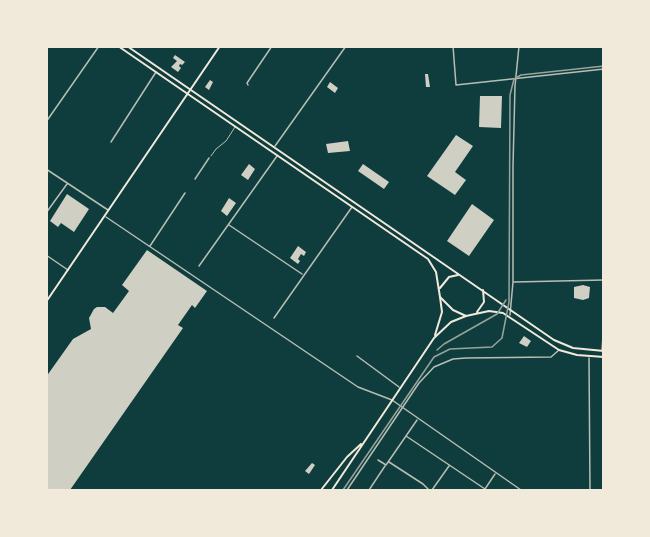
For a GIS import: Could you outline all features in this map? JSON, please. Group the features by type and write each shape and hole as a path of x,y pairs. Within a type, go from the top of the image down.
{"main road":[{"path":"118,46 274,148 559,343 573,348 602,351"},
{"path":"127,46 236,126 430,262 436,272 442,317 434,338 332,490"},
{"path":"46,303 220,46"},
{"path":"439,289 449,277 456,274 461,276"},
{"path":"475,314 483,304 483,290"},
{"path":"440,297 453,310 466,316"},
{"path":"434,338 454,320 489,311 510,315 559,350 589,357 603,357"},
{"path":"321,490 347,457 363,442"}],"street":[{"path":"46,122 99,46"},
{"path":"248,85 247,83 272,46"},
{"path":"274,148 346,46"},
{"path":"453,46 456,85 603,69"},
{"path":"510,315 513,282 513,166 519,46"},
{"path":"111,142 157,72"},
{"path":"199,266 278,155"},
{"path":"195,179 209,158"},
{"path":"46,169 109,211"},
{"path":"46,213 67,183"},
{"path":"150,247 185,194"},
{"path":"274,318 352,206"},
{"path":"105,217 348,381 364,390 392,400 519,490"},
{"path":"228,224 304,275"},
{"path":"46,255 68,270"},
{"path":"513,282 603,280"},
{"path":"602,351 603,321"},
{"path":"347,490 426,375 434,367 466,358 551,357 559,350"},
{"path":"357,356 400,388"},
{"path":"589,357 590,490"},
{"path":"369,490 417,419"},
{"path":"406,436 485,489 496,473"},
{"path":"378,460 386,465"},
{"path":"388,462 430,490 449,466"}],"lane":[{"path":"209,158 236,126"}],"building":[{"path":"175,55 185,62 180,64 181,68 178,72 171,67 177,61 173,58"},
{"path":"425,74 428,74 430,87 426,87"},
{"path":"210,80 213,82 209,90 205,87"},
{"path":"330,82 338,88 335,93 327,87"},
{"path":"480,96 502,96 501,128 479,127"},
{"path":"456,135 473,146 455,172 466,180 455,195 427,176"},
{"path":"348,141 350,151 328,153 326,144"},
{"path":"249,164 255,169 248,180 241,175"},
{"path":"363,164 389,182 384,189 358,171"},
{"path":"67,194 89,209 74,232 61,223 58,227 50,221"},
{"path":"229,198 236,203 227,216 221,211"},
{"path":"472,204 494,220 469,256 447,241"},
{"path":"298,246 306,252 304,256 301,254 298,264 290,258"},
{"path":"147,250 207,291 195,308 192,305 178,325 183,328 70,490 46,490 46,377 73,339 91,329 89,318 94,309 105,307 113,313 129,291 122,285"},
{"path":"583,285 590,287 589,298 583,300 574,298 574,287"},
{"path":"524,336 531,341 527,347 519,343"},
{"path":"312,463 315,465 309,474 305,471"}],"tram line":[{"path":"343,490 434,357 450,349 492,347 502,338 509,302 510,95 514,79 521,75 604,66"},
{"path":"437,350 497,314 506,300"}]}
